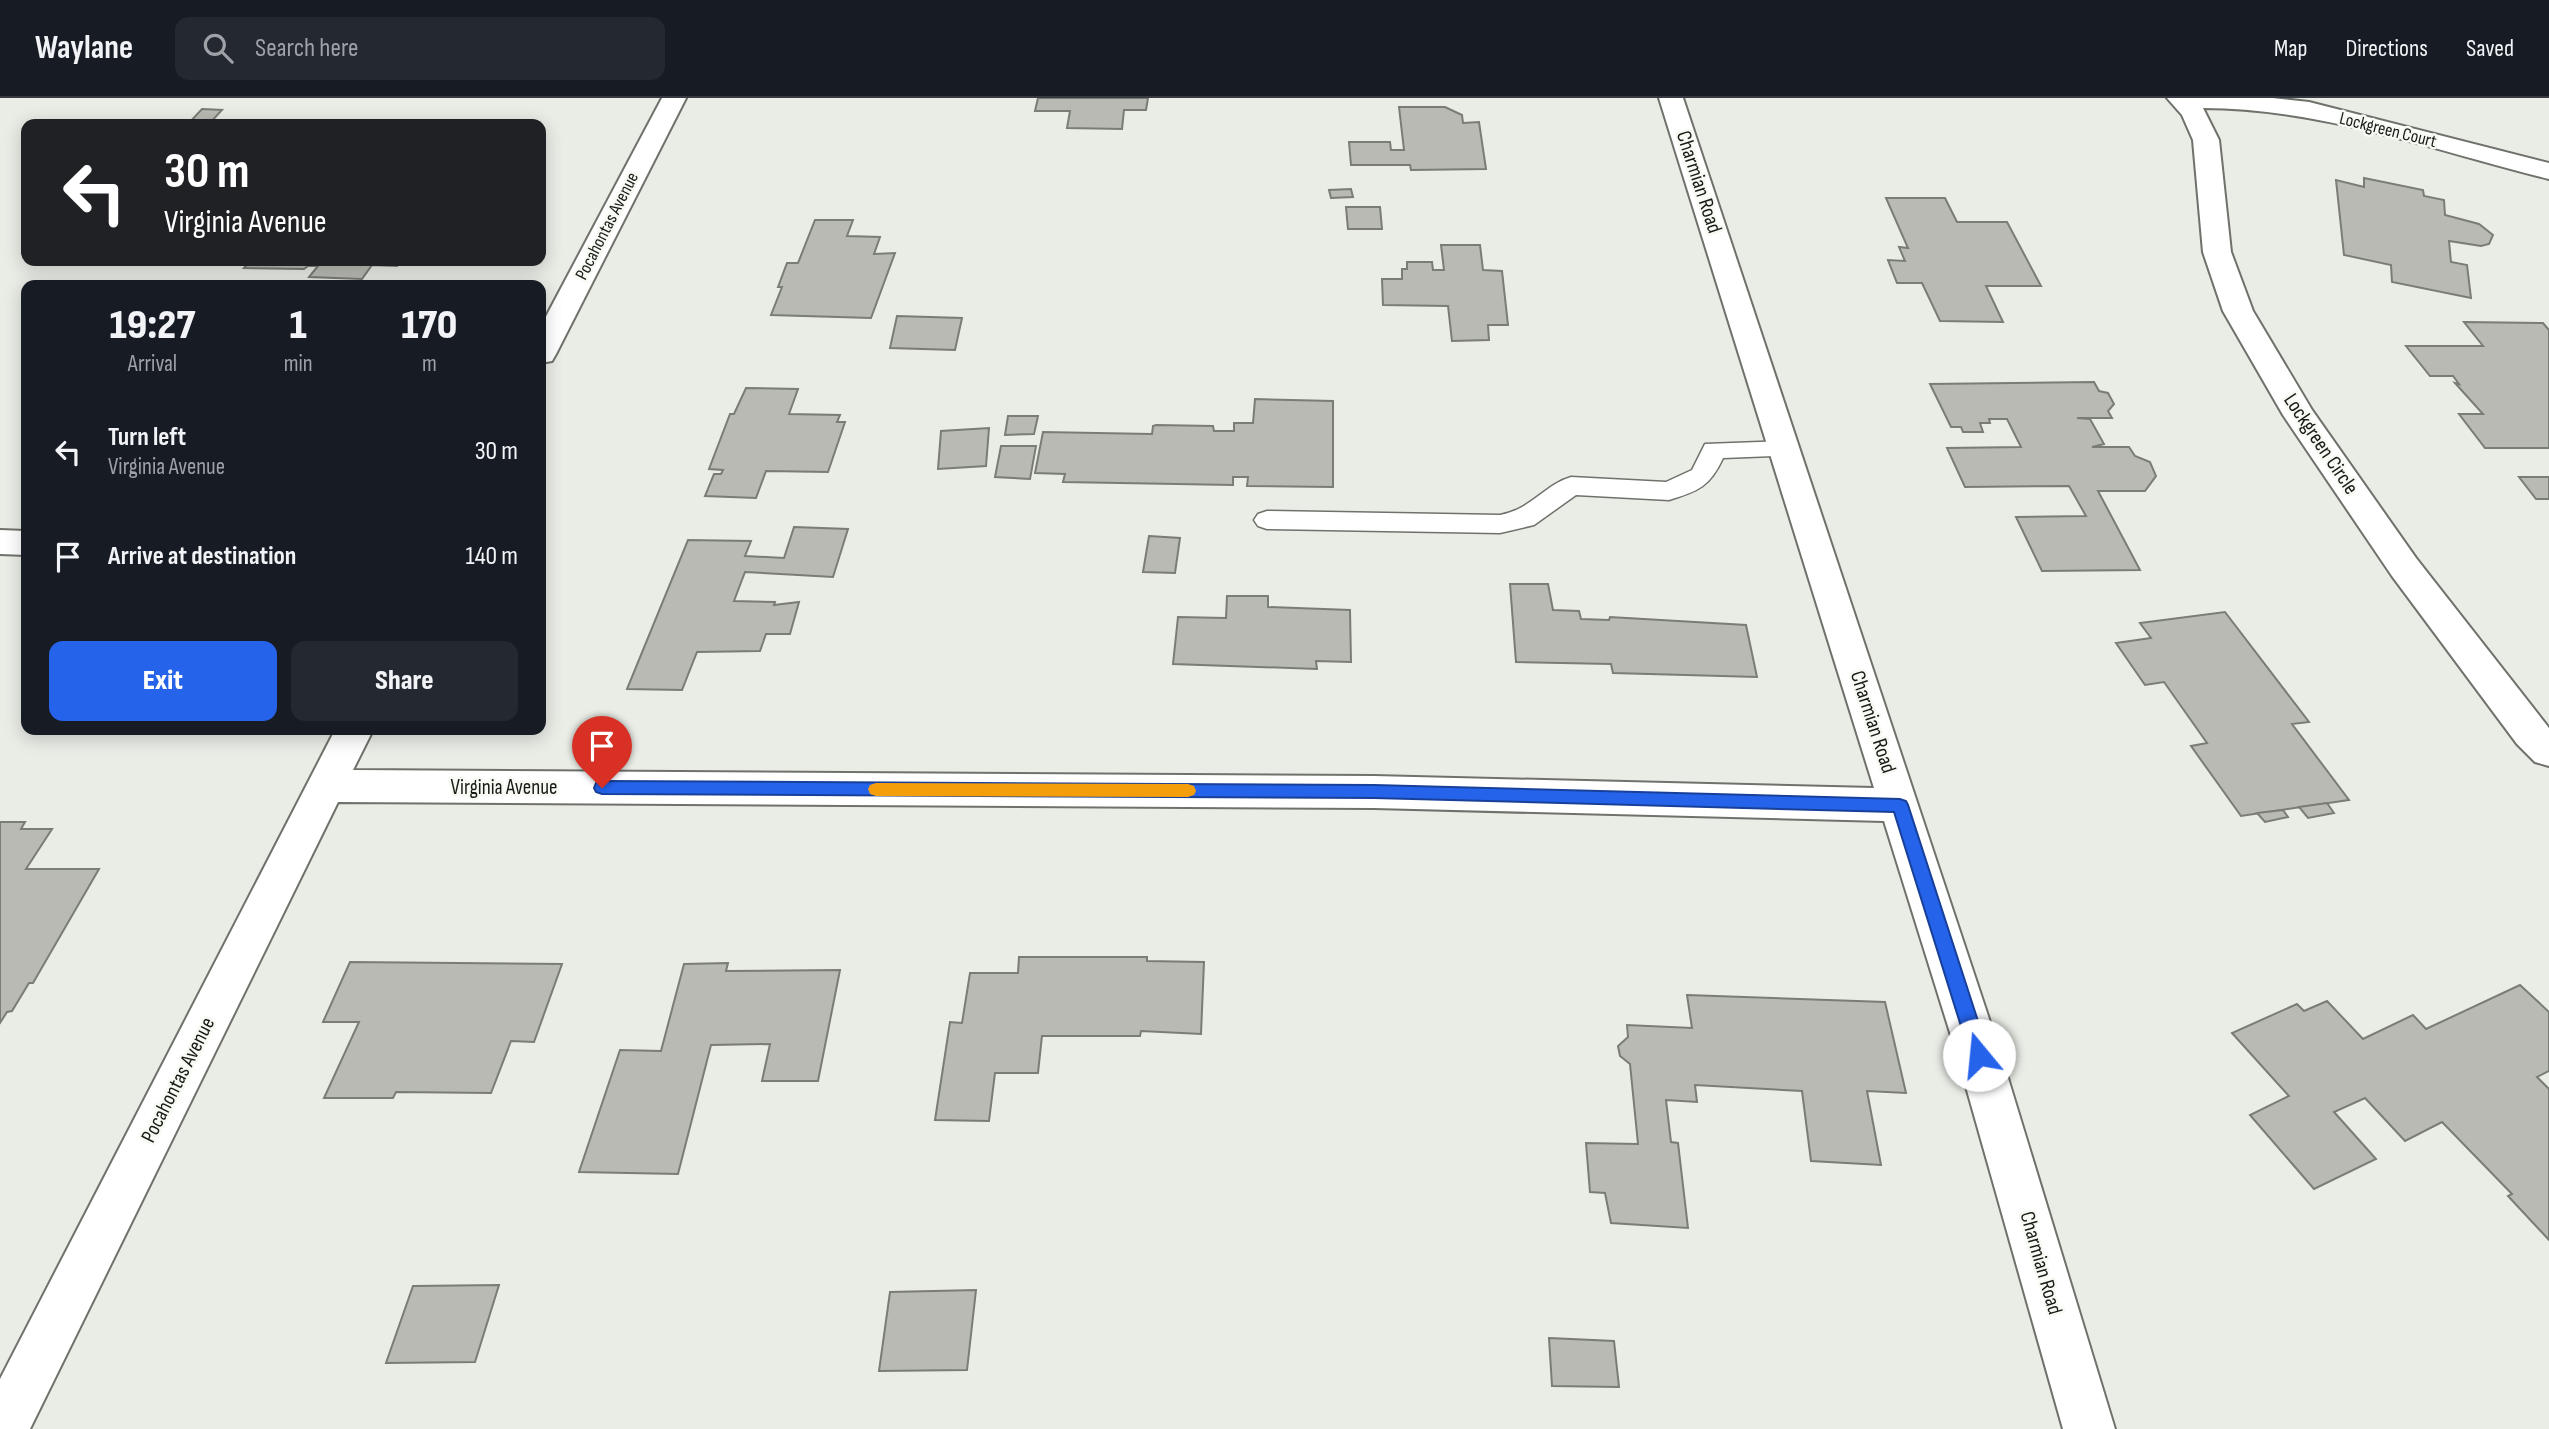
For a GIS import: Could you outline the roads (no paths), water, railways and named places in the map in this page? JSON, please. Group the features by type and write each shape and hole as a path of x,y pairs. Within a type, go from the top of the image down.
{"street":[{"name":"Pocahontas Avenue","path":"546,344 674,98"},
{"name":"Charmian Road","path":"1671,98 1979,1055 2090,1429"},
{"name":"Lockgreen Court","path":"2181,99 2238,101 2309,110 2549,171"},
{"name":"Lockgreen Circle","path":"2181,99 2193,112 2206,141 2217,252 2238,311 2299,415 2404,567 2530,733 2549,751"},
{"path":"0,542 21,543"},
{"name":"Pocahontas Avenue","path":"2,1429 339,751"},
{"name":"Virginia Avenue","path":"339,751 1374,792 1900,805"}],"lane":[{"path":"1267,520 1500,524 1525,519 1571,486 1669,491 1702,476 1714,450 1786,449"}]}
